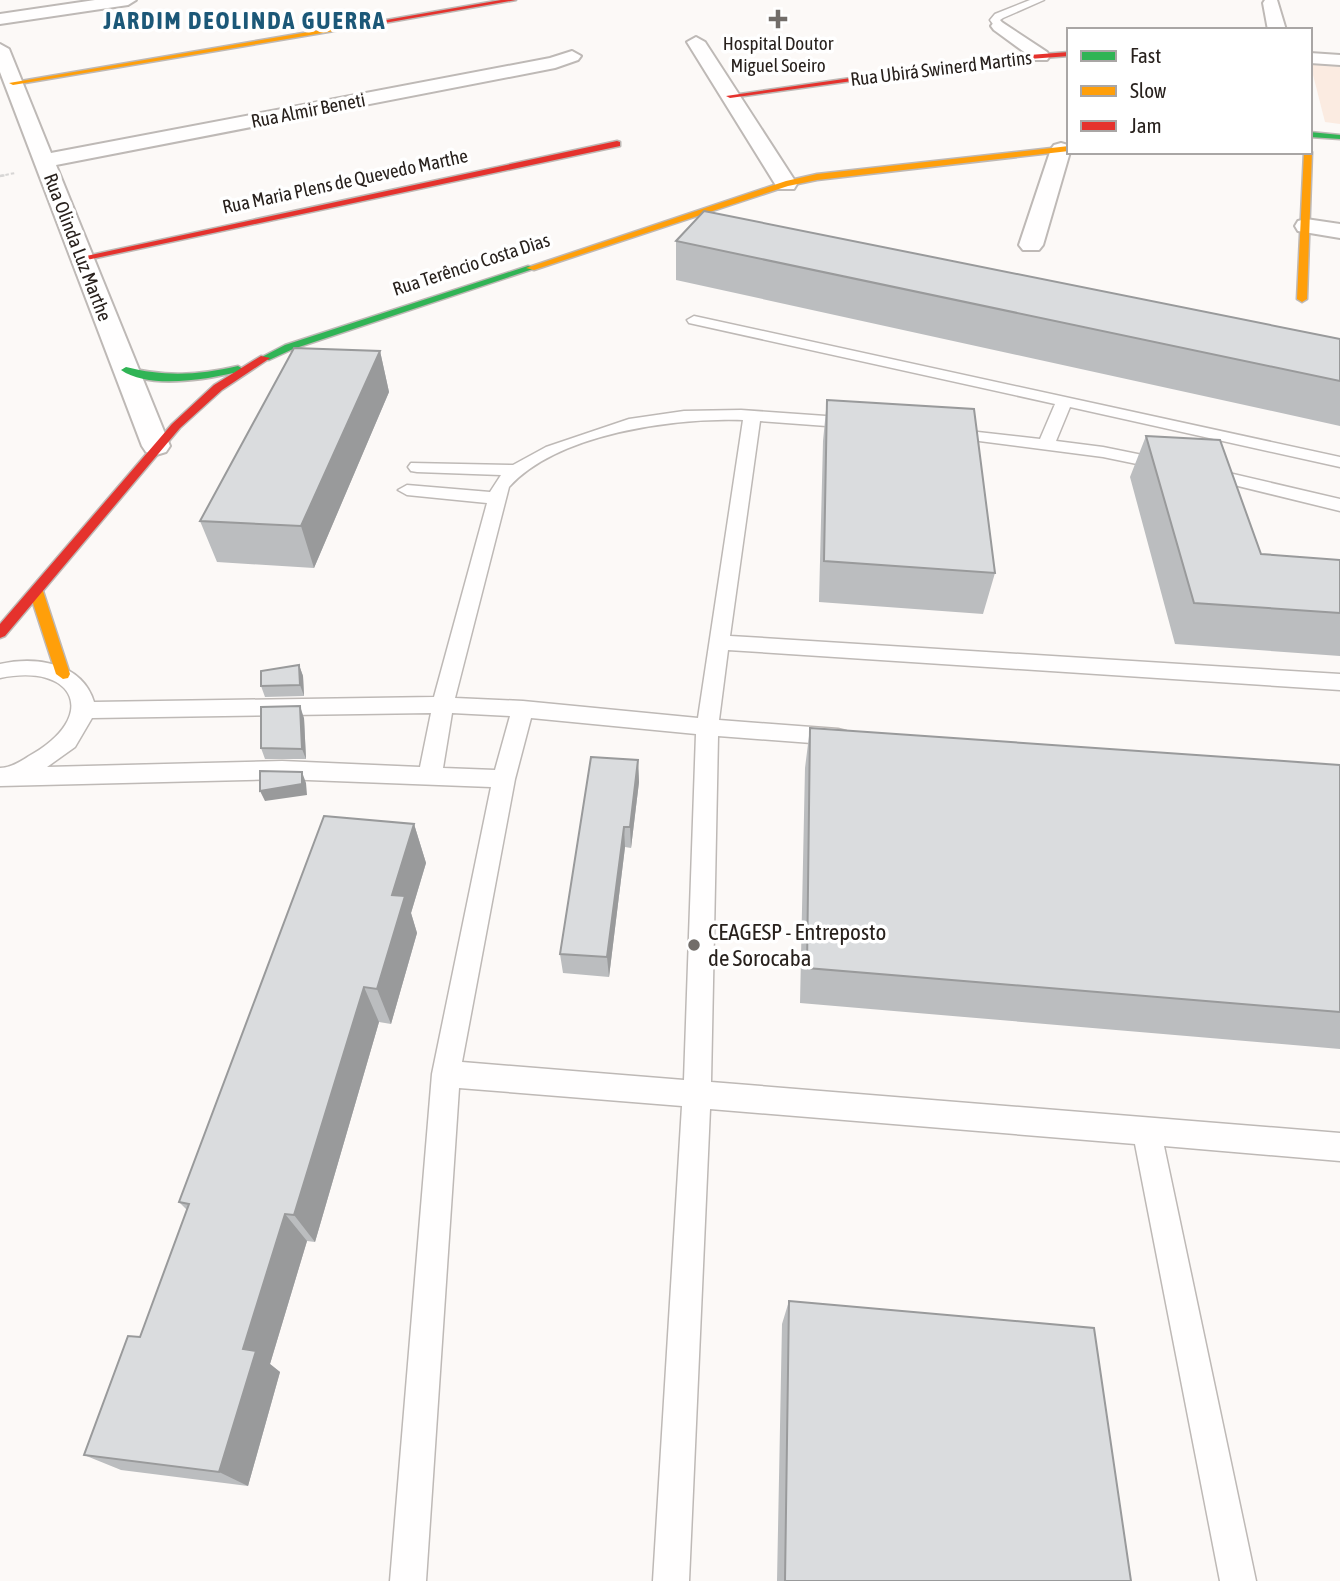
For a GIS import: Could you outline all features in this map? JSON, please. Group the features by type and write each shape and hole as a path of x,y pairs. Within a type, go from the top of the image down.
{"street":[{"path":"0,19 128,0"},
{"path":"13,83 513,0"},
{"path":"1271,3 1277,28"},
{"path":"1000,26 1041,56"},
{"path":"696,41 786,184"},
{"name":"Rua Olinda Luz Marthe","path":"0,49 156,446"},
{"name":"Rua Ubirá Swinerd Martins","path":"730,96 1067,54"},
{"name":"Rua Almir Beneti","path":"44,160 555,63 572,57"},
{"path":"1312,58 1340,60"},
{"path":"1312,134 1340,136"},
{"name":"Rua Maria Plens de Quevedo Marthe","path":"82,258 617,144"},
{"path":"1031,245 1065,148"},
{"name":"Rua Terêncio Costa Dias","path":"0,633 104,512 156,446 214,391 250,366 289,347 786,184 817,177 1065,148"},
{"path":"1302,299 1308,154"},
{"path":"1306,226 1340,231"},
{"path":"126,370 160,380 182,380 250,366"},
{"path":"36,591 63,674"}],"lane":[{"path":"1000,26 995,20 999,16 1039,0"},
{"path":"694,320 1340,462"},
{"path":"1046,444 1064,401"},
{"path":"430,776 443,705 496,498 500,486 513,470 545,453 629,424 694,416 873,425"},
{"path":"671,1581 697,1095 707,727 752,417"},
{"path":"928,430 1103,452 1340,505"},
{"path":"417,467 513,470"},
{"path":"407,490 496,498"},
{"path":"719,642 1340,682"},
{"path":"0,671 36,667 63,674 82,694 83,710 76,729 60,747 38,762 6,776"},
{"path":"83,710 443,705 523,709 707,727 859,738"},
{"path":"408,1581 446,1074 504,779 523,709"},
{"path":"6,776 282,770 504,779"},
{"path":"446,1074 1340,1147"},
{"path":"1147,1132 1238,1581"}],"shaded area":[{"path":"1312,63 1340,66 1340,124 1325,122"}],"building":[{"path":"704,211 1340,339 1340,381 676,241"},
{"path":"294,348 380,351 301,526 200,521"},
{"path":"827,400 974,409 995,573 824,561"},
{"path":"1146,436 1220,440 1261,554 1340,560 1340,613 1194,603"},
{"path":"299,665 300,685 261,686 261,671"},
{"path":"300,706 302,749 261,748 261,707"},
{"path":"810,728 1340,765 1340,1012 807,968"},
{"path":"591,757 638,760 630,827 624,827 607,957 560,954"},
{"path":"260,771 302,772 302,784 260,791"},
{"path":"324,816 414,824 392,895 405,896 377,989 364,987 294,1215 285,1214 243,1349 256,1351 219,1472 84,1455 128,1336 140,1337 189,1204 179,1202"},
{"path":"789,1301 1094,1328 1131,1581 785,1581"}],"traffic: fast":[{"path":"1312,134 1340,137"},
{"path":"265,358 289,347 531,268"},
{"path":"126,370 182,378 238,369"}],"traffic: slow":[{"path":"13,83 350,27"},
{"path":"531,268 786,184 817,177 1067,148"},
{"path":"1302,299 1308,154"},
{"path":"36,591 63,674"}],"traffic: jam":[{"path":"350,27 513,0"},
{"path":"730,96 990,60 1067,54"},
{"path":"82,258 617,144"},
{"path":"0,633 176,426 218,388 265,358"}],"place":[{"name":"Hospital Doutor Miguel Soeiro","path":"778,19"},
{"name":"CEAGESP - Entreposto de Sorocaba","path":"694,945"}],"district":[{"name":"JARDIM DEOLINDA GUERRA","path":"245,20"}]}
